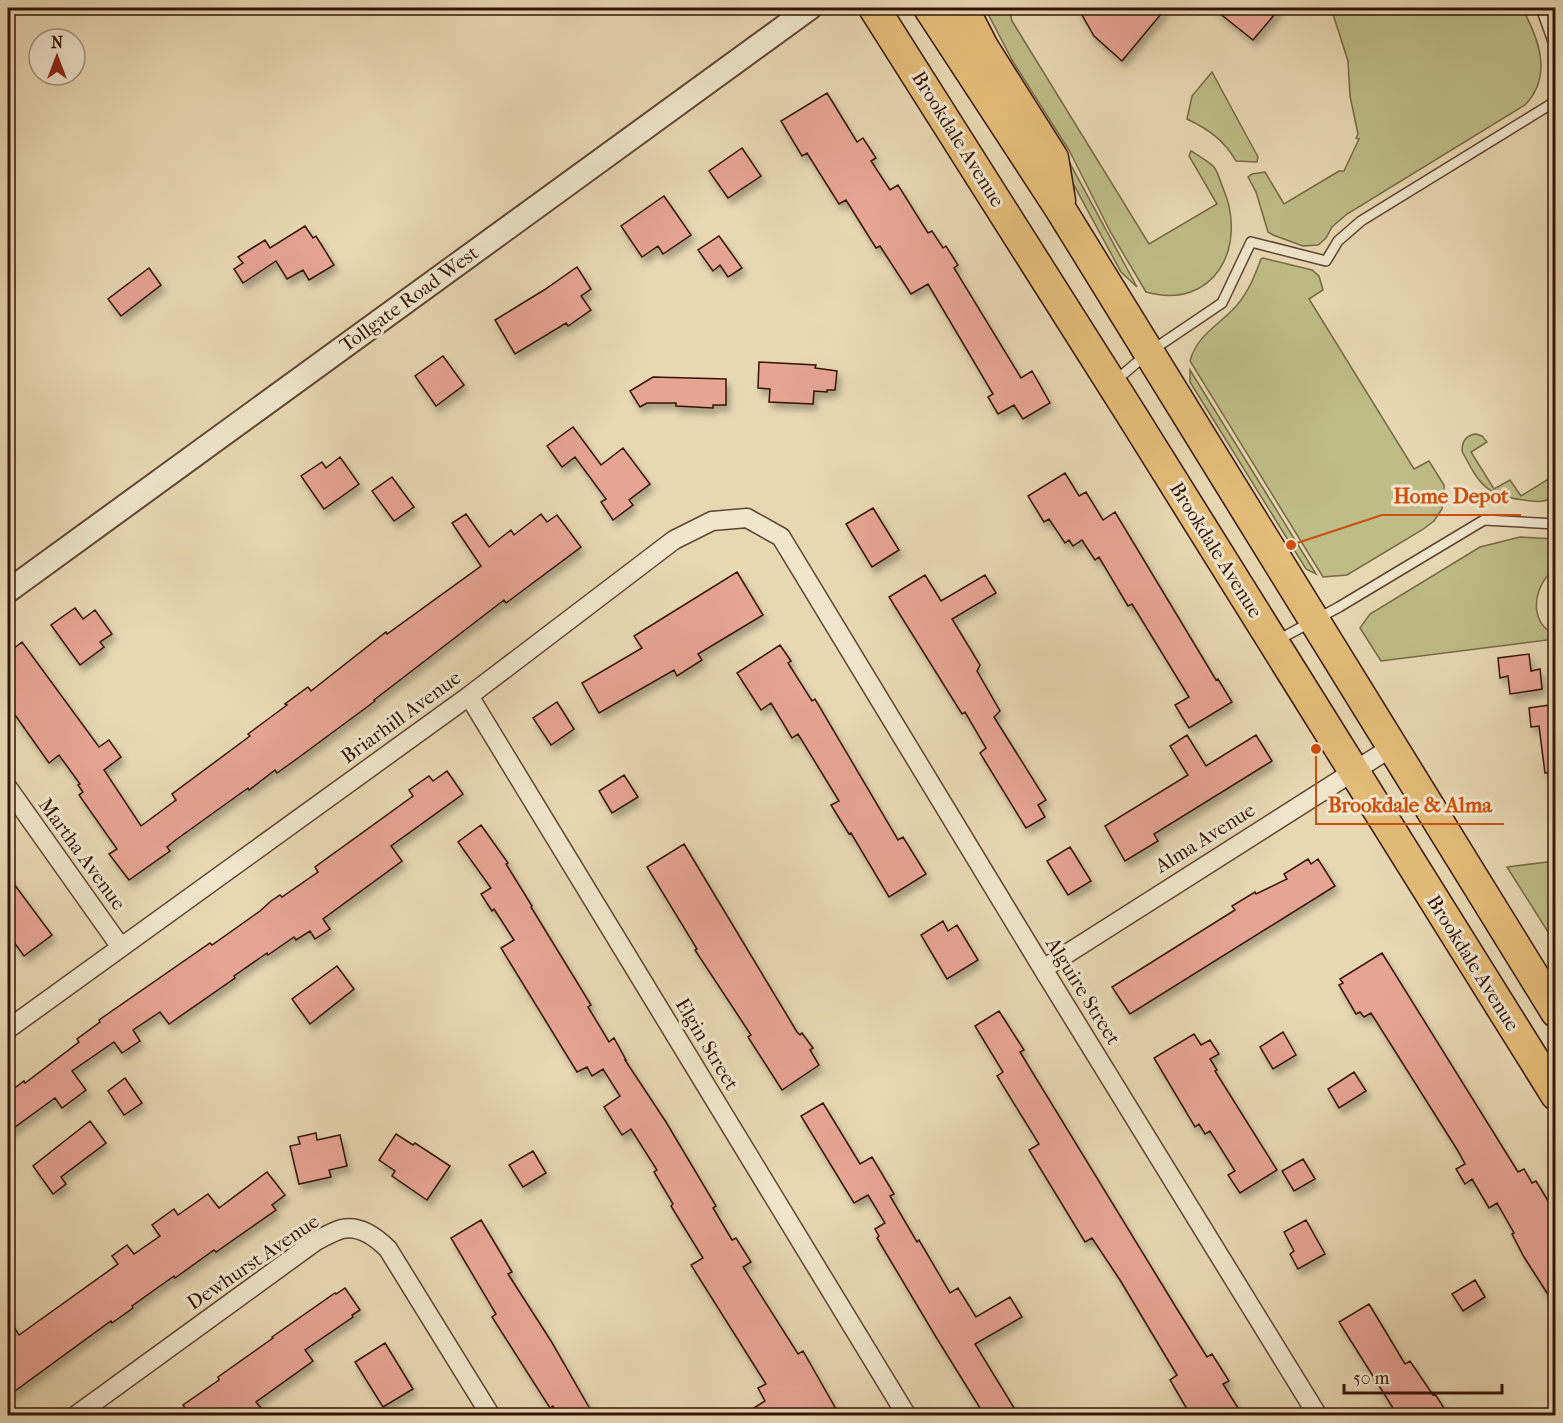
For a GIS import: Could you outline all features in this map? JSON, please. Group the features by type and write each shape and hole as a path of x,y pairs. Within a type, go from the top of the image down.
{"main road":[{"name":"Brookdale Avenue","path":"874,8 1112,383 1556,1095"},
{"path":"929,8 1061,210 1556,1012"},
{"path":"963,8 983,47 1053,158 1061,210"}],"street":[{"name":"Tollgate Road West","path":"8,591 810,8"},
{"name":"Briarhill Avenue","path":"8,1029 469,696 674,540 712,521 747,518 781,537 812,588"},
{"name":"Alguire Street","path":"812,588 1318,1416"},
{"name":"Elgin Street","path":"469,696 907,1416"},
{"name":"Alma Avenue","path":"1043,969 1392,747"},
{"name":"Martha Avenue","path":"8,788 120,946"},
{"name":"Dewhurst Avenue","path":"75,1416 316,1241 344,1228 364,1231 376,1237 388,1249 491,1416"}],"lane":[{"path":"1541,8 1556,50"},
{"path":"1112,383 1148,353 1222,303 1251,242 1326,261 1338,241 1361,221 1556,101"},
{"path":"1274,642 1314,621 1484,520 1556,524"}],"shaded area":[{"path":"985,8 1009,8 1012,21 1149,244 1217,204 1189,156 1191,151 1214,167 1230,210 1231,231 1228,251 1220,269 1207,283 1191,292 1170,295 1146,292 1111,233 1069,150 1012,60"},
{"path":"1331,8 1522,8 1538,45 1541,70 1534,94 1525,105 1347,214 1332,227 1326,238 1318,245 1303,246 1268,232 1256,192 1248,177 1265,172 1284,204 1339,171 1344,171 1359,139 1356,138 1358,134 1350,96 1348,61"},
{"path":"997,43 1061,147 1137,287 1121,272"},
{"path":"1212,72 1258,157 1257,162 1236,161 1215,136 1187,119 1192,96"},
{"path":"1263,258 1312,270 1319,276 1323,290 1309,299 1414,469 1429,461 1444,485 1442,509 1434,521 1347,575 1323,577 1190,361 1198,343 1241,300"},
{"path":"1190,370 1316,574 1306,569 1190,382"},
{"path":"1476,434 1482,436 1487,442 1471,452 1494,489 1510,480 1521,496 1550,478 1555,487 1555,496 1544,501 1529,501 1501,495 1485,486 1462,451 1465,439"},
{"path":"1520,537 1555,539 1555,569 1541,585 1536,606 1541,623 1555,639 1381,661 1360,628 1370,614 1480,547"},
{"path":"1555,861 1556,935 1548,932 1507,867"}],"building":[{"path":"1078,8 1166,8 1122,61 1094,36"},
{"path":"1213,8 1280,8 1253,40"},
{"path":"827,93 857,142 863,138 876,158 871,161 890,190 898,185 928,233 932,231 943,248 946,246 958,265 954,268 1021,378 1032,371 1050,403 1023,419 1014,405 998,414 988,397 993,394 928,284 911,294 880,246 876,248 846,200 839,204 807,153 802,156 781,121"},
{"path":"742,148 761,176 728,198 709,171"},
{"path":"664,196 691,235 663,254 658,246 642,257 621,226"},
{"path":"305,226 313,238 316,236 334,265 309,280 303,270 287,279 276,261 243,283 234,269 243,263 238,257 265,240 270,248"},
{"path":"719,236 742,268 728,277 720,265 713,271 698,250"},
{"path":"577,267 591,289 581,296 591,310 568,326 566,323 515,354 495,320"},
{"path":"149,268 161,285 121,316 108,299"},
{"path":"443,356 464,385 436,406 415,376"},
{"path":"759,362 816,365 815,368 837,371 835,390 814,391 813,404 769,402 770,389 758,388"},
{"path":"653,377 726,379 726,405 713,405 713,408 676,406 676,403 647,403 640,407 630,391"},
{"path":"573,427 601,465 623,448 650,484 629,500 633,505 613,520 601,502 606,499 575,457 562,467 547,446"},
{"path":"340,457 359,484 324,509 301,476 322,462 326,468"},
{"path":"1065,473 1079,496 1086,492 1103,520 1115,512 1216,680 1218,679 1232,702 1189,728 1175,705 1189,697 1132,604 1128,606 1099,557 1095,560 1082,540 1073,546 1069,540 1065,543 1049,519 1044,522 1028,496"},
{"path":"392,477 414,507 394,521 372,491"},
{"path":"873,508 899,550 872,567 846,524"},
{"path":"466,514 489,547 511,530 514,535 541,514 547,522 557,515 581,547 506,603 504,600 298,758 277,773 275,770 249,790 248,788 177,839 167,847 170,851 129,880 109,854 117,849 79,795 83,792 78,785 80,784 59,755 49,763 8,705 8,653 22,642 99,747 109,740 121,757 104,770 141,826 176,800 172,794 250,736 248,734 287,705 285,704 308,687 311,691 386,632 387,634 481,566 452,523"},
{"path":"737,572 763,615 698,654 702,660 677,676 674,670 599,713 582,683 642,648 634,636"},
{"path":"925,575 941,601 985,575 996,593 952,619 980,665 977,671 1000,711 994,717 1046,800 1038,805 1045,817 1026,828 980,753 986,748 965,712 962,714 889,597"},
{"path":"75,608 83,619 95,610 112,634 100,642 104,647 80,665 51,625"},
{"path":"780,645 791,661 788,663 812,701 815,699 898,840 903,837 926,874 889,897 851,833 849,834 831,805 839,801 798,734 792,738 771,703 761,710 737,673"},
{"path":"1529,654 1531,671 1540,669 1542,689 1510,694 1508,676 1500,678 1498,658"},
{"path":"557,702 574,729 551,745 533,718"},
{"path":"1556,704 1556,772 1545,773 1539,726 1531,727 1529,708"},
{"path":"1187,735 1206,766 1256,735 1272,761 1154,834 1158,841 1125,861 1105,826 1188,775 1170,746"},
{"path":"447,771 463,794 391,846 402,861 323,919 330,929 315,939 310,931 296,940 294,937 268,955 267,953 169,1024 160,1012 133,1030 140,1041 122,1053 114,1042 72,1071 86,1090 62,1108 55,1098 8,1132 8,1093 79,1042 77,1039 100,1022 99,1020 210,943 212,945 271,901 280,895 282,897 318,872 315,867 413,796 409,790 429,776 433,781"},
{"path":"624,775 638,797 612,813 599,791"},
{"path":"481,825 508,863 506,864 531,907 591,1005 588,1007 609,1042 614,1038 625,1060 666,1122 716,1206 713,1208 732,1240 736,1238 751,1262 743,1267 798,1354 803,1351 840,1416 741,1416 765,1401 758,1388 766,1384 691,1265 703,1258 671,1206 673,1204 654,1172 657,1170 631,1129 622,1135 604,1107 620,1096 603,1069 592,1076 587,1067 577,1072 501,948 514,940 494,909 492,911 481,894 491,888 458,842"},
{"path":"684,844 797,1032 800,1035 802,1033 813,1048 810,1050 819,1065 782,1090 748,1037 751,1035 695,950 697,949 647,867"},
{"path":"1070,847 1091,881 1068,895 1047,861"},
{"path":"1308,859 1311,864 1318,859 1335,886 1130,1014 1112,987 1235,910 1232,906 1255,892 1256,894 1287,879 1284,874"},
{"path":"8,876 52,935 24,956 8,934"},
{"path":"943,921 948,931 957,925 978,960 947,979 921,935"},
{"path":"1382,953 1518,1172 1524,1169 1532,1183 1536,1181 1556,1214 1556,1307 1524,1257 1497,1203 1489,1208 1472,1179 1465,1184 1456,1169 1465,1164 1458,1151 1371,1013 1364,1017 1360,1012 1356,1014 1339,985 1343,983 1340,979"},
{"path":"337,966 354,989 310,1024 292,999"},
{"path":"999,1011 1024,1050 1020,1052 1177,1309 1207,1357 1212,1354 1229,1381 1223,1384 1243,1416 1191,1416 1170,1380 1177,1375 1120,1280 1092,1238 1085,1242 1029,1150 1039,1144 997,1076 1003,1072 975,1026"},
{"path":"1283,1032 1296,1055 1273,1069 1260,1047"},
{"path":"1194,1034 1201,1045 1210,1040 1219,1054 1210,1059 1217,1070 1215,1071 1277,1170 1240,1193 1228,1175 1235,1171 1210,1131 1205,1134 1199,1124 1195,1127 1154,1058"},
{"path":"1354,1072 1366,1091 1339,1108 1328,1089"},
{"path":"125,1078 142,1103 124,1115 108,1091"},
{"path":"823,1103 860,1164 872,1157 894,1194 890,1196 950,1293 958,1288 976,1317 1010,1297 1022,1317 975,1344 1019,1416 985,1416 877,1238 879,1236 875,1229 885,1223 868,1195 854,1203 801,1116"},
{"path":"90,1121 106,1143 61,1177 66,1184 53,1194 33,1166"},
{"path":"316,1133 317,1140 340,1135 347,1166 329,1170 331,1177 299,1184 290,1146 300,1144 298,1137"},
{"path":"396,1134 413,1145 415,1143 450,1166 427,1200 392,1176 395,1171 379,1160"},
{"path":"533,1151 546,1173 523,1187 509,1165"},
{"path":"1303,1159 1315,1179 1294,1191 1282,1171"},
{"path":"267,1172 285,1195 272,1205 276,1210 216,1252 214,1250 175,1278 174,1276 132,1306 133,1308 112,1323 111,1321 8,1396 8,1318 19,1335 118,1264 112,1256 127,1245 134,1254 160,1236 152,1225 174,1209 178,1215 208,1194 219,1208"},
{"path":"481,1220 512,1272 508,1274 551,1341 594,1416 558,1416 553,1406 550,1408 492,1317 496,1314 451,1238"},
{"path":"1306,1220 1325,1254 1298,1269 1290,1254 1294,1251 1284,1232"},
{"path":"1475,1280 1485,1297 1463,1311 1452,1294"},
{"path":"345,1288 360,1310 305,1350 313,1361 256,1402 261,1408 251,1416 190,1416 183,1405 219,1380 218,1377 272,1337"},
{"path":"1369,1304 1405,1364 1410,1361 1449,1416 1398,1416 1339,1322"},
{"path":"385,1343 413,1389 383,1407 355,1362"}],"place":[{"name":"Home Depot","path":"1291,545"},
{"name":"Brookdale & Alma","path":"1316,749"}]}
